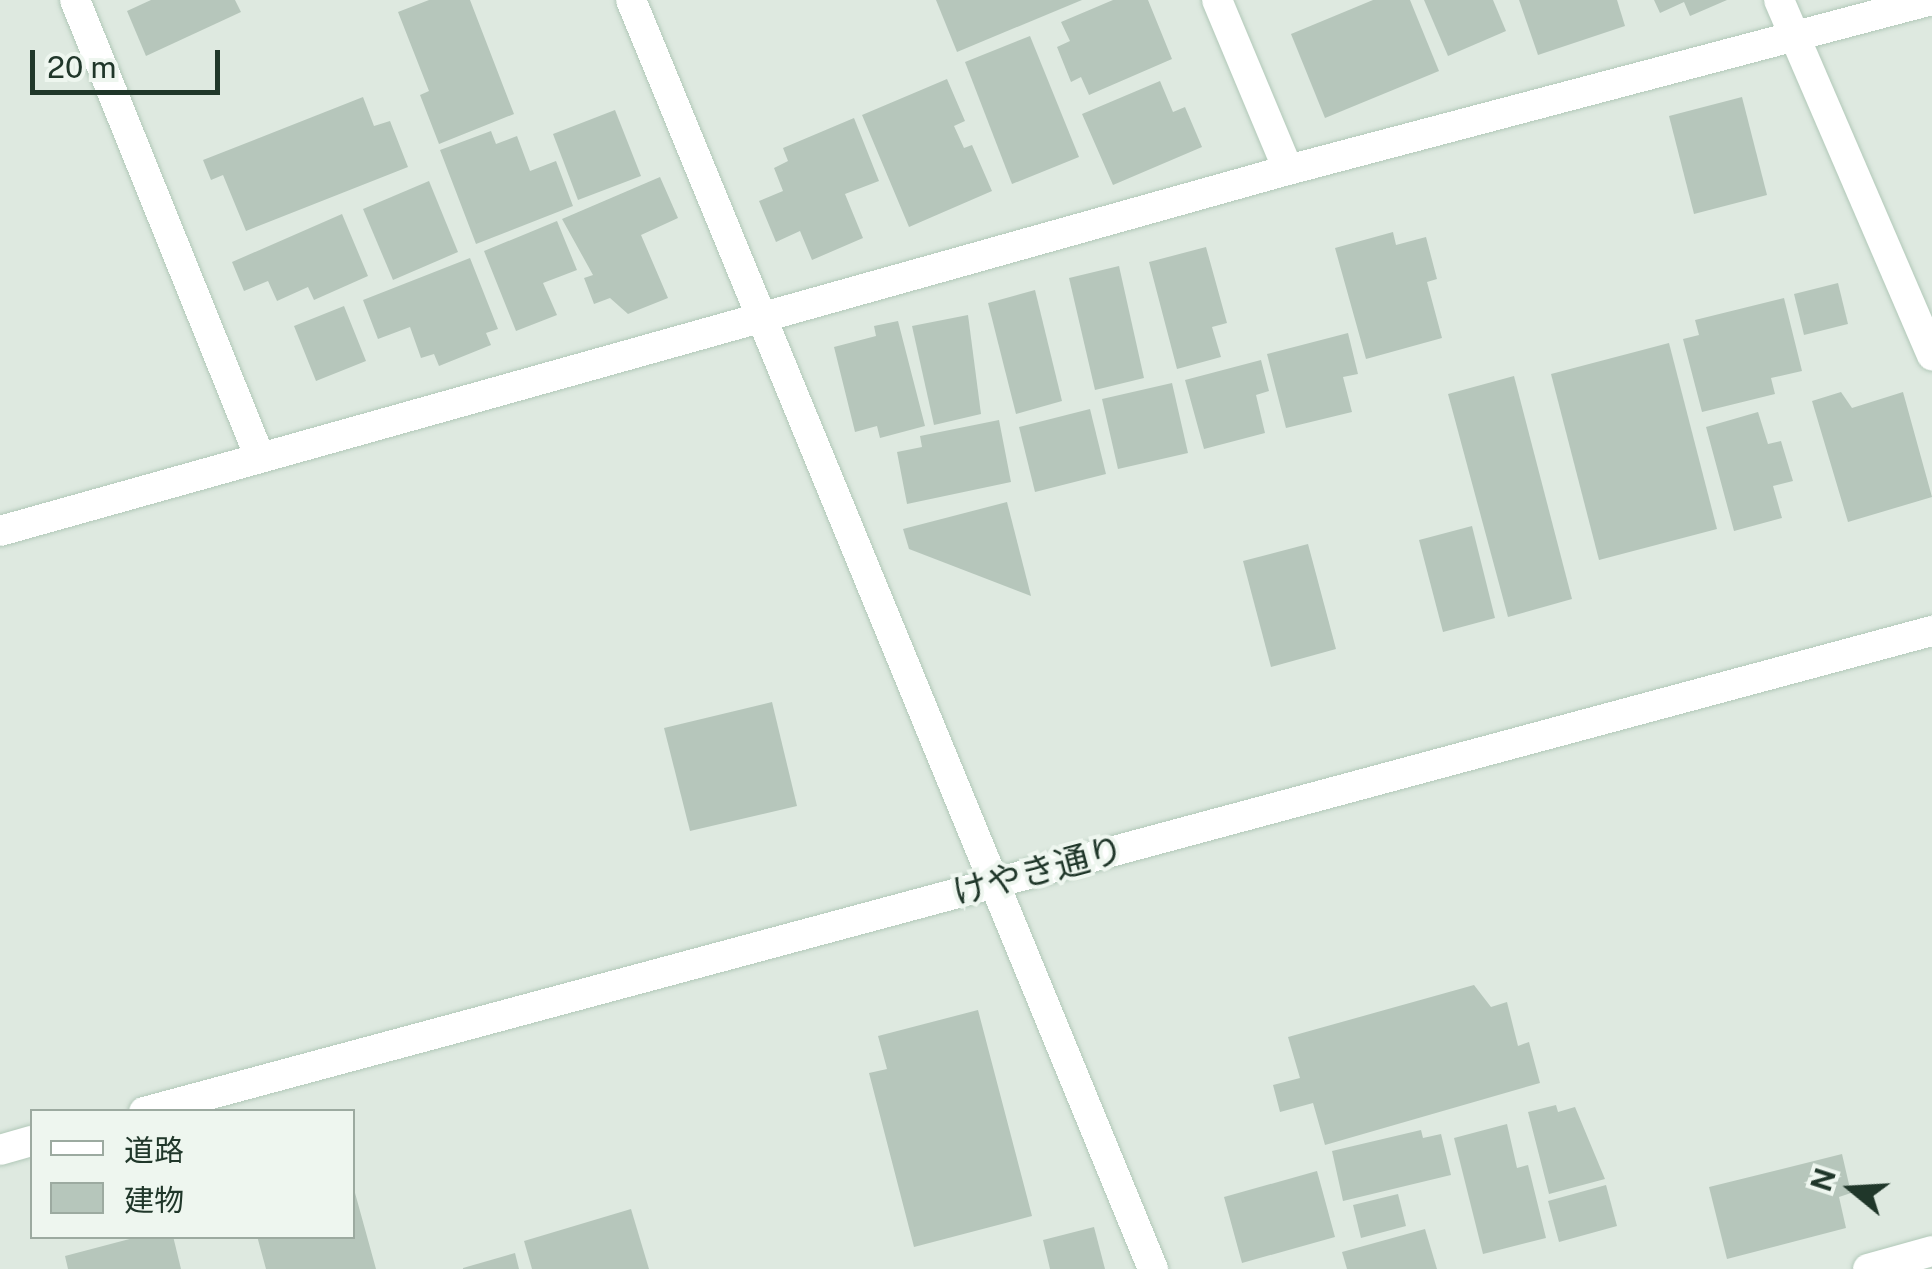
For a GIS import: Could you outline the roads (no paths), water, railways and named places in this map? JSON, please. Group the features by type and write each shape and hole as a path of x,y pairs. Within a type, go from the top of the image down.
{"street":[{"path":"75,0 259,456"},
{"path":"631,0 1153,1269"},
{"path":"1216,0 1288,170"},
{"path":"1779,0 1932,355"},
{"path":"0,531 259,456 765,320 1288,170 1932,0"},
{"name":"けやき通り","path":"155,1109 1932,631"},
{"path":"0,1150 30,1142"},
{"path":"1868,1269 1932,1251"}]}
